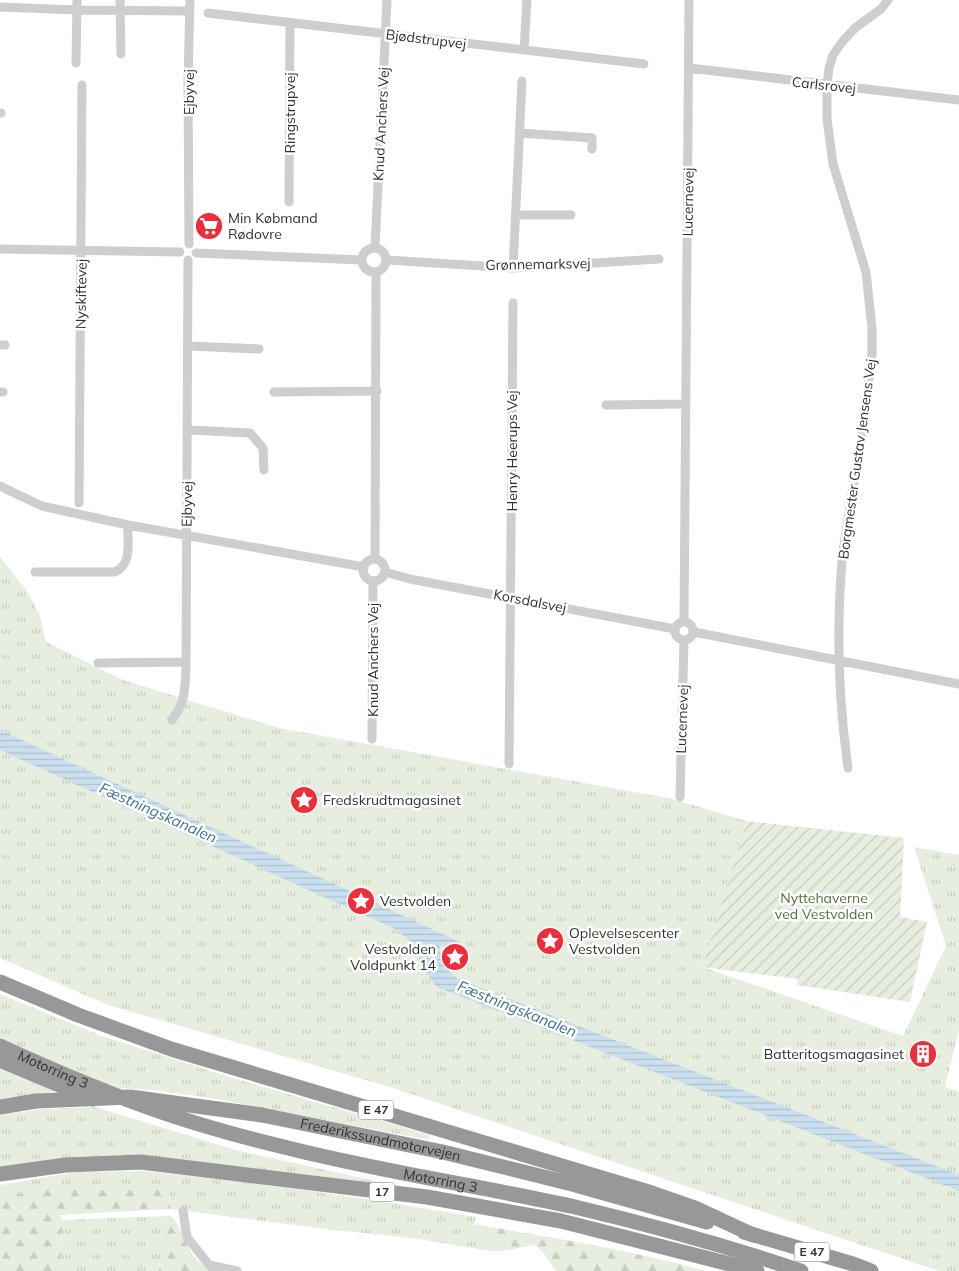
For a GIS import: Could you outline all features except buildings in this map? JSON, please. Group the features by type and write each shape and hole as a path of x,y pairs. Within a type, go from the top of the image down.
{"highway":[{"name":"E 47","path":"0,982 78,1015 171,1049 652,1193 695,1208 753,1235 853,1264 870,1271"},
{"name":"Motorring 3","path":"0,1046 107,1092 193,1122 339,1160 573,1207 641,1223 754,1255 801,1271"},
{"path":"0,1060 100,1102 193,1122"},
{"name":"Frederikssundmotorvejen","path":"0,1108 36,1101 130,1097 262,1115 444,1152 572,1184 753,1235"},
{"name":"17","path":"0,1174 66,1165 141,1162 418,1196 561,1221 757,1271"}],"street":[{"path":"76,63 77,0"},
{"path":"120,0 121,54"},
{"name":"Ejbyvej","path":"189,244 188,81 190,0"},
{"name":"Knud Anchers Vej","path":"375,248 387,0"},
{"path":"524,50 527,0"},
{"name":"Lucernevej","path":"684,621 689,0"},
{"name":"Borgmester Gustav Jensens Vej","path":"848,768 842,722 839,661 840,574 869,384 872,328 866,272 833,164 827,119 827,85 833,55 843,41 855,28 882,9 888,0"},
{"path":"0,8 190,10"},
{"name":"Bjødstrupvej","path":"208,13 644,64"},
{"name":"Ringstrupvej","path":"289,202 290,24"},
{"name":"Carlsrovej","path":"689,68 959,100"},
{"path":"513,268 522,81"},
{"name":"Nyskiftevej","path":"79,503 82,85"},
{"path":"520,133 592,138 592,150"},
{"path":"516,215 571,215"},
{"path":"189,244 195,248 196,253 193,258 188,260 180,252 184,245 189,244"},
{"path":"375,248 383,252 387,260 384,268 372,272 364,268 362,260 366,251 375,248"},
{"path":"0,249 180,252"},
{"path":"196,253 362,260"},
{"name":"Grønnemarksvej","path":"387,260 513,268 659,259"},
{"name":"Ejbyvej","path":"172,720 179,711 185,695 189,430 188,260"},
{"path":"375,559 376,272"},
{"name":"Henry Heerups Vej","path":"509,764 513,303"},
{"path":"189,346 259,349"},
{"path":"274,392 376,391"},
{"path":"606,404 686,404"},
{"path":"189,430 250,433 263,448 264,470"},
{"path":"0,486 42,506 128,525 364,567"},
{"path":"35,572 115,572 122,568 127,559 128,525"},
{"path":"375,559 383,563 385,572 381,579 373,581 364,575 364,567 368,561 375,559"},
{"name":"Korsdalsvej","path":"385,572 410,579 675,629"},
{"name":"Knud Anchers Vej","path":"372,739 373,581"},
{"path":"684,621 693,626 694,632 691,638 684,640 676,636 675,629 677,625 684,621"},
{"path":"694,632 959,684"},
{"name":"Lucernevej","path":"680,797 684,640"},
{"path":"98,663 186,662"},
{"path":"183,1211 187,1237 209,1265 237,1271"}],"green space":[{"name":"Vestvolden","path":"0,557 27,591 40,616 46,642 123,680 279,728 673,799 746,821 702,967 903,1036 946,946 914,847 959,855 959,1029 945,1087 959,1092 959,1271 939,1271 393,1088 108,1005 0,958"},
{"name":"Nyttehaverne ved Vestvolden","path":"746,821 904,838 900,917 927,922 910,1002 797,985 798,979 702,967"},
{"path":"0,994 99,1035 233,1078 429,1135 429,1140 222,1100 155,1090 112,1088 50,1062 0,1038"},
{"path":"0,1066 56,1091 0,1100"},
{"path":"95,1107 236,1150 411,1189 142,1157 0,1168 0,1115 43,1109"},
{"path":"144,1171 310,1191 476,1217 474,1224 503,1251 489,1251 413,1238 170,1209 169,1190 20,1194 0,1201 0,1185 76,1172"},
{"path":"47,1190 169,1190 170,1209 60,1215 62,1220 61,1271 0,1271 0,1201 20,1194"},
{"path":"167,1216 163,1220 159,1271 61,1271 62,1220"},
{"path":"167,1216 172,1217 176,1223 194,1257 210,1268 222,1271 159,1271 163,1220"},
{"path":"474,1224 619,1250 705,1271 556,1271 543,1252 534,1245 503,1251"}],"water":[{"name":"Fæstningskanalen","path":"0,730 460,942 455,948 440,944 440,954 443,962 456,978 959,1175 959,1191 437,987 424,971 409,940 397,930 0,750"}],"place":[{"name":"Min Købmand Rødovre","path":"209,226"},
{"name":"Fredskrudtmagasinet","path":"304,800"},
{"name":"Vestvolden","path":"361,901"},
{"name":"Oplevelsescenter Vestvolden","path":"550,941"},
{"name":"Vestvolden Voldpunkt 14","path":"455,957"},
{"name":"Batteritogsmagasinet","path":"923,1054"}]}
